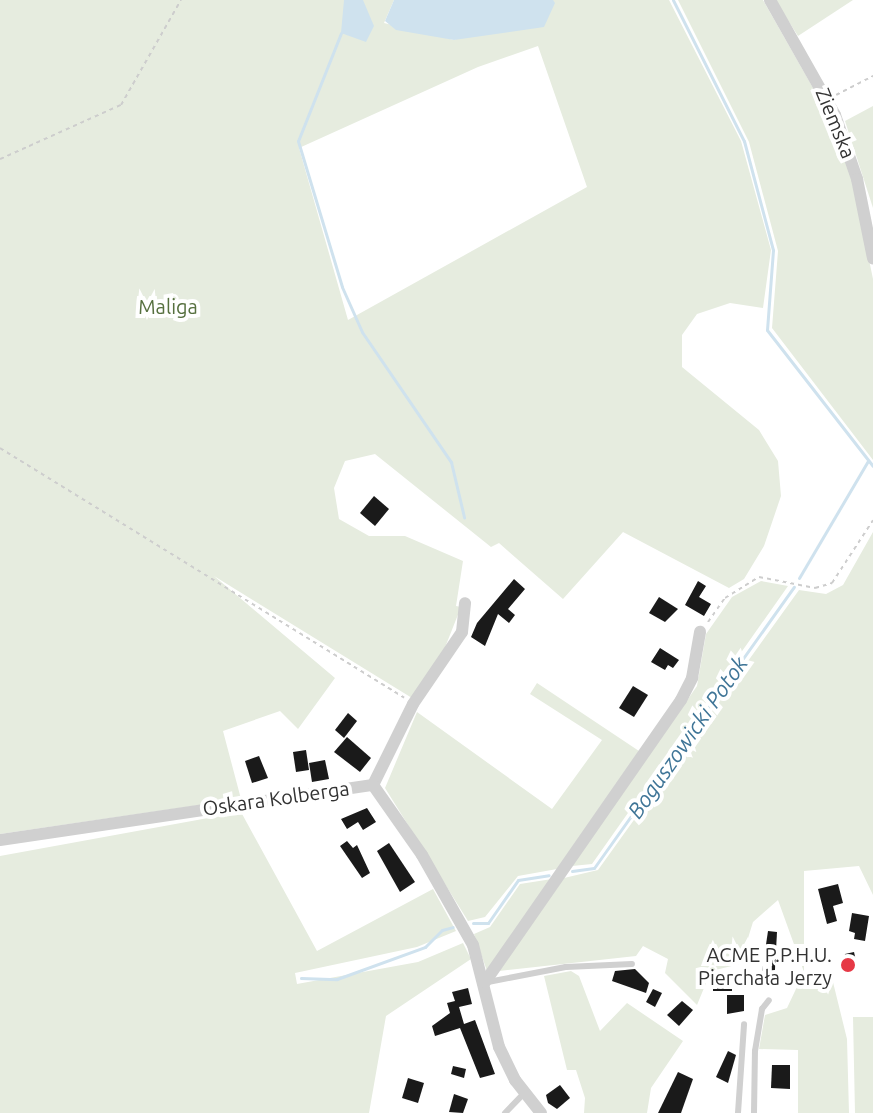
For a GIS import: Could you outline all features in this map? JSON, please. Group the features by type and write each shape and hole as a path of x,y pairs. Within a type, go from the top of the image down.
{"street":[{"name":"Ziemska","path":"770,0 828,100 857,179 873,258"},
{"path":"373,785 413,704 462,632 465,603"},
{"path":"485,982 681,700 692,678 700,632"},
{"name":"Oskara Kolberga","path":"0,840 373,785 422,855 473,945 485,982 499,1047 524,1093 541,1113"}],"lane":[{"path":"485,982 566,967 632,964"},
{"path":"754,1113 755,1051 762,1009 769,1000"},
{"path":"738,1113 744,1024"},
{"path":"505,1113 524,1093"}],"path":[{"path":"0,159 121,105 181,0"},
{"path":"828,100 873,76"},
{"path":"0,448 413,704"},
{"path":"700,632 725,598 751,579 765,576 815,588 832,583 873,520"}],"green space":[{"name":"Maliga","path":"0,0 394,0 384,23 454,40 553,0 669,0 741,141 771,250 763,308 730,303 697,314 682,335 682,367 759,430 778,461 781,496 764,546 744,579 729,588 623,532 563,599 499,543 491,547 375,454 345,461 334,488 339,519 369,536 405,536 463,561 456,606 461,607 444,650 412,698 214,576 335,678 298,729 280,711 223,731 241,799 0,834","holes":["538,46 587,187 348,320 299,148 478,67"]},
{"path":"678,0 763,0 829,116 852,177 873,279 873,460 772,328 778,251 749,142"},
{"path":"775,0 853,0 798,36"},
{"path":"873,106 873,208 845,121"},
{"path":"873,532 873,895 859,866 804,871 804,972 778,900 753,922 740,964 711,971 697,1005 665,973 668,959 643,946 636,956 499,971 564,878 598,870 799,590 826,594 843,585"},
{"path":"761,581 788,586 592,864 572,866 697,686 706,634 732,597"},
{"path":"537,683 639,751 557,869 518,876 485,917 468,921 385,788 417,712 552,809 602,740 530,694"},
{"path":"241,812 317,951 433,889 456,931 417,947 295,973 297,984 418,962 463,943 471,959 386,1016 369,1113 0,1113 0,856"},
{"path":"552,879 487,971 474,934 490,927 520,884"},
{"path":"571,971 579,976 600,1031 627,1003 683,1041 651,1088 647,1113 584,1113 585,1098 576,1070 567,1070 544,976"},
{"path":"804,972 831,974 847,1039 849,1113 798,1113 798,1050 759,1049 765,1015 787,1008"},
{"path":"853,1017 873,1017 873,1113 855,1113"}],"water":[{"path":"344,0 363,0 374,26 366,42 341,33"},
{"path":"394,0 553,0 555,3 544,27 454,40 396,30 385,21"}],"building":[{"path":"374,496 389,509 375,526 360,513"},
{"path":"514,579 525,589 508,609 515,615 509,623 498,614 485,646 471,637 477,623"},
{"path":"698,581 706,586 699,597 711,604 704,616 685,605"},
{"path":"659,597 678,609 665,622 649,613"},
{"path":"660,648 679,660 673,668 668,665 665,670 651,662"},
{"path":"633,686 648,695 634,717 619,708"},
{"path":"348,713 357,721 344,738 335,730"},
{"path":"347,737 371,758 360,772 334,752"},
{"path":"306,750 309,770 296,772 293,752"},
{"path":"259,756 268,778 252,783 245,761"},
{"path":"325,760 329,779 312,782 309,763"},
{"path":"367,808 376,822 363,830 358,822 347,829 341,819"},
{"path":"347,841 353,848 357,845 370,873 362,878 340,846"},
{"path":"389,843 415,882 400,892 377,851"},
{"path":"838,884 843,903 833,906 837,921 827,924 818,889"},
{"path":"852,913 869,916 865,941 854,939 855,933 849,931"},
{"path":"768,931 777,932 774,987 760,985"},
{"path":"854,952 857,965 843,968 845,954"},
{"path":"635,969 649,983 646,993 612,981 615,971"},
{"path":"713,982 732,982 732,991 713,991"},
{"path":"468,988 472,1004 459,1007 464,1024 475,1020 495,1074 480,1078 460,1028 435,1036 432,1026 450,1013 447,1003 455,1001 452,992"},
{"path":"653,989 662,993 655,1007 646,1002"},
{"path":"727,995 744,995 744,1011 727,1014"},
{"path":"682,1001 693,1010 679,1026 667,1015"},
{"path":"728,1051 736,1055 728,1083 716,1077"},
{"path":"772,1065 790,1065 790,1089 771,1088"},
{"path":"453,1066 466,1069 464,1078 451,1074"},
{"path":"678,1072 693,1079 681,1113 658,1113"},
{"path":"408,1078 424,1083 418,1103 402,1098"},
{"path":"560,1085 570,1098 557,1109 548,1103 546,1095"},
{"path":"454,1094 468,1099 463,1113 449,1112"}],"waterway":[{"name":"Boguszowicki Potok","path":"673,0 744,141 773,250 767,330 873,466"},
{"path":"341,33 298,141 342,287 362,332 451,462 464,517"},
{"path":"799,578 868,461"},
{"name":"Boguszowicki Potok","path":"572,871 594,868 794,587"},
{"name":"Boguszowicki Potok","path":"473,923 488,923 518,880 549,875"},
{"path":"301,978 337,979 425,947 442,930 453,927"}],"place":[{"name":"ACME P.P.H.U. Pierchała Jerzy","path":"848,965"}]}
